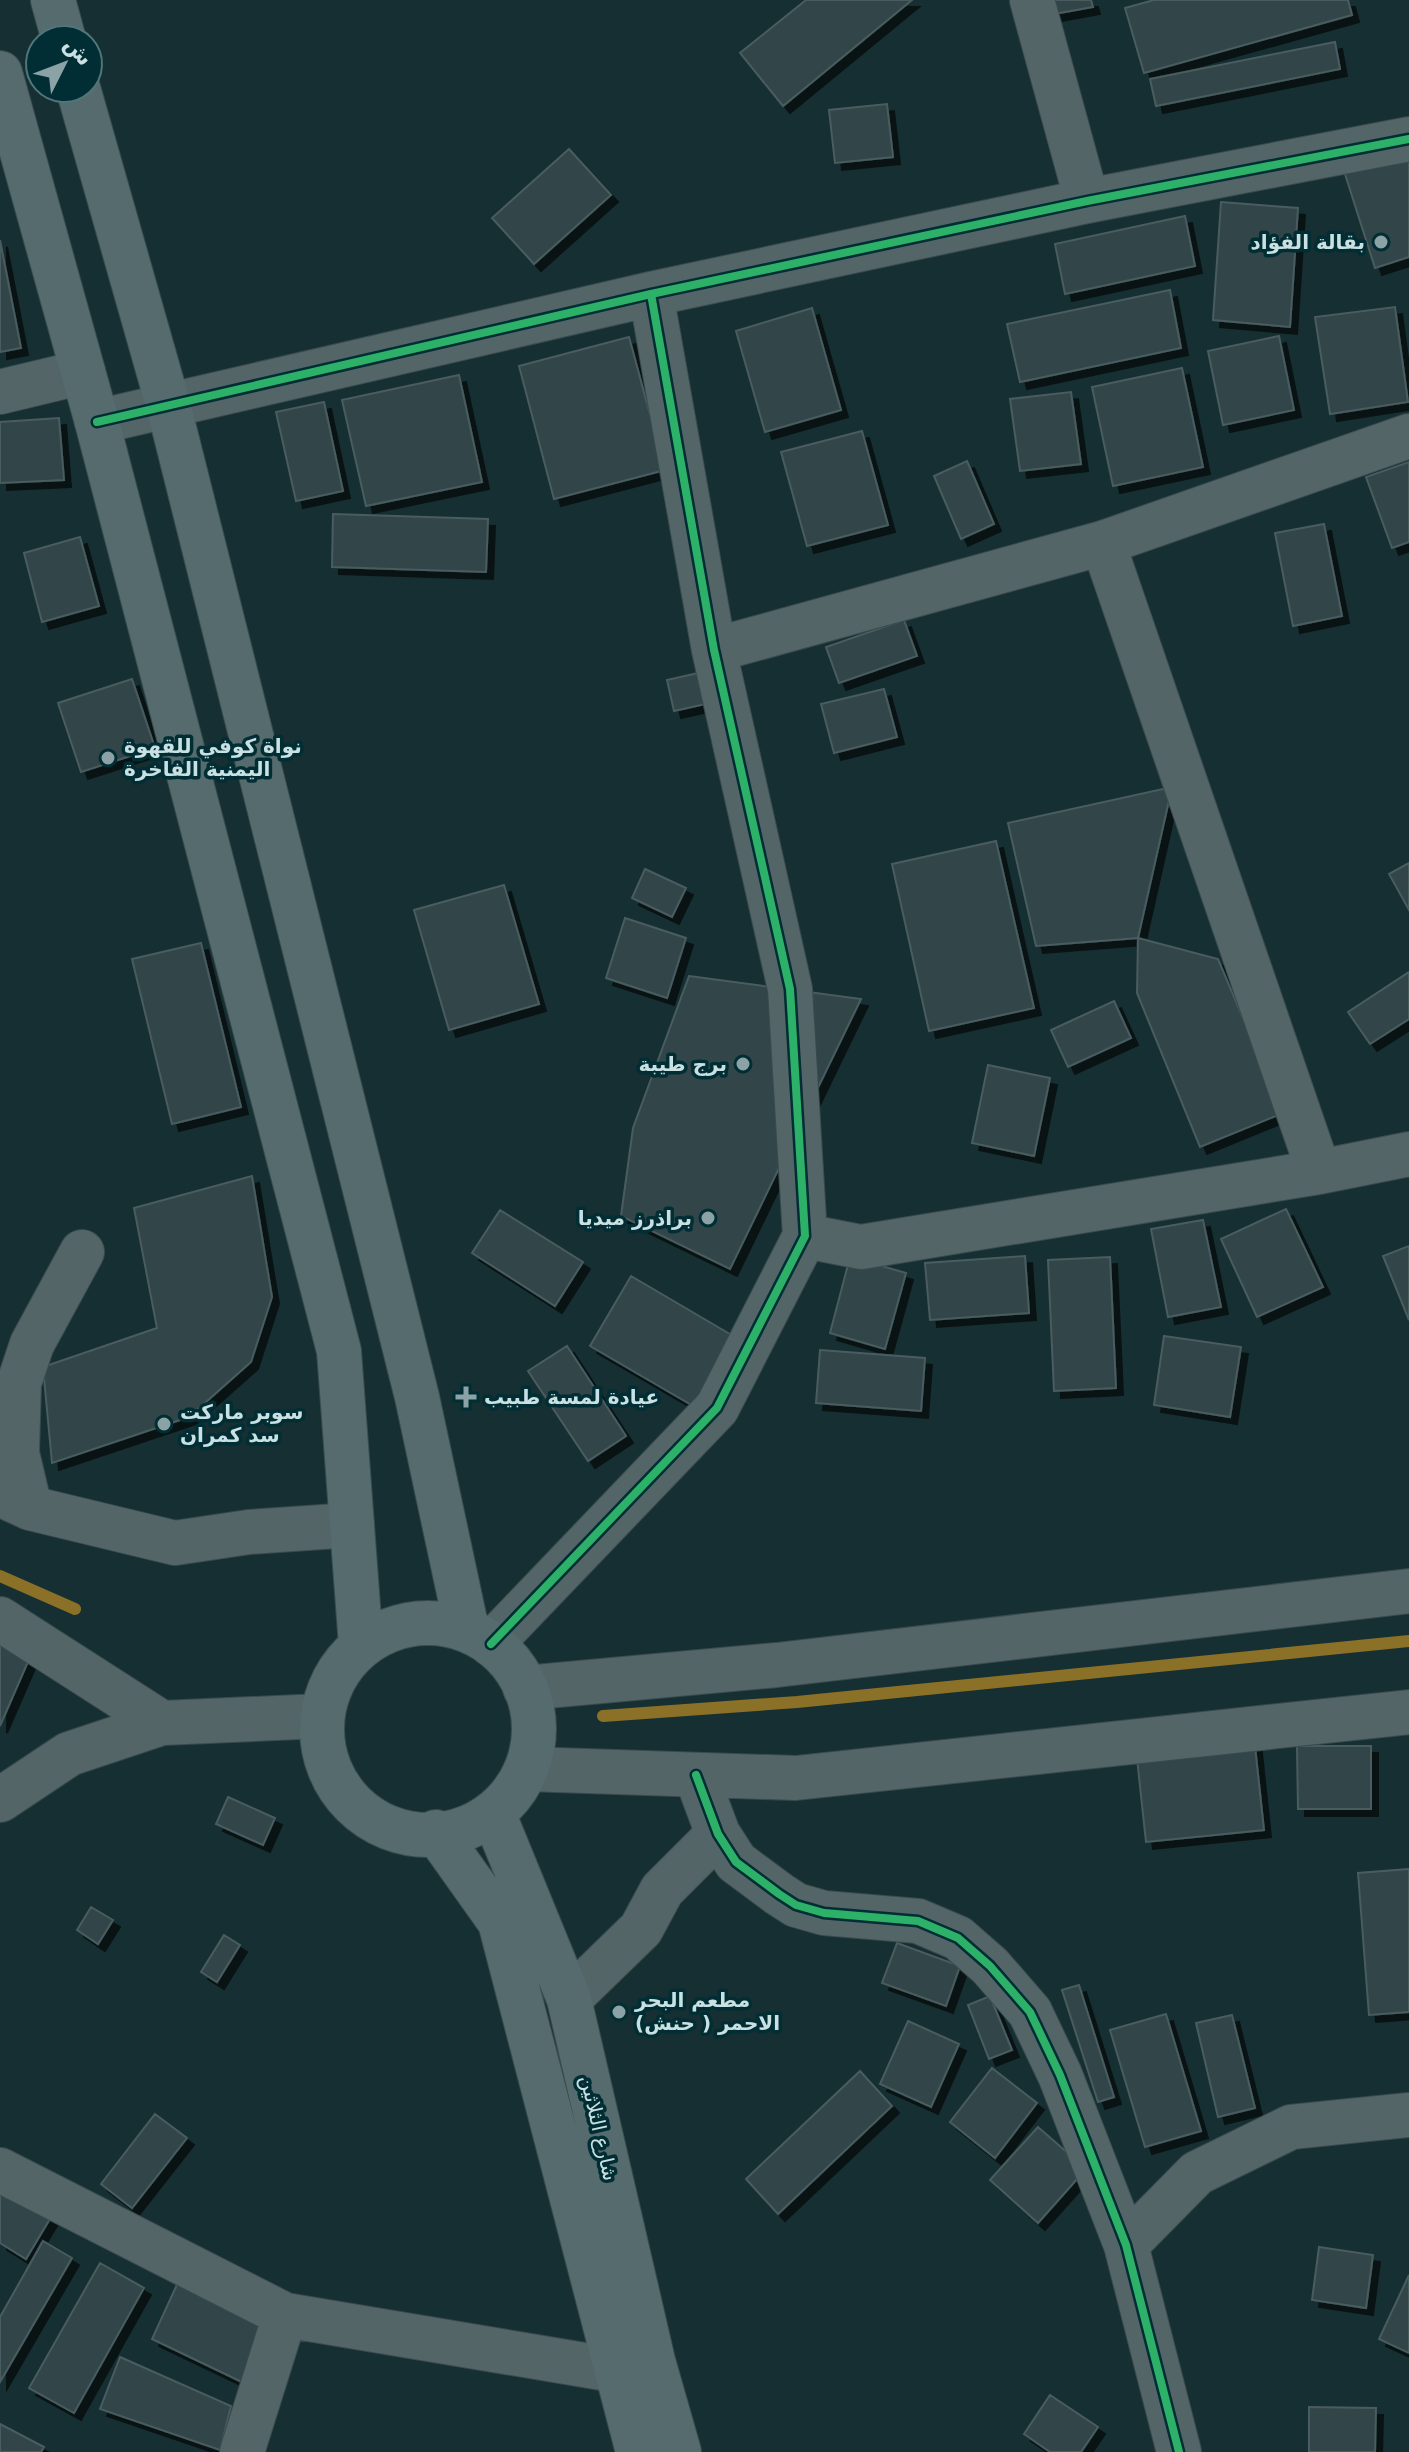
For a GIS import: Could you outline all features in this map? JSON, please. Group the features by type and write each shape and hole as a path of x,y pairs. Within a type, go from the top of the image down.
{"main road":[{"path":"53,0 60,24"},
{"path":"0,73 97,422 339,1351 361,1646"},
{"path":"83,104 169,408 479,1637"},
{"path":"440,1623 479,1637 511,1664 525,1688 533,1714 533,1742 527,1769 513,1793 493,1813 470,1827 443,1835 388,1828 364,1815 344,1795 330,1771 322,1744 322,1716 328,1689 342,1665 361,1646 385,1631 412,1624 440,1623"},
{"name":"شارع الثلاثين","path":"493,1813 569,1999 653,2361 679,2452"},
{"path":"436,1832 500,1922 614,2370 638,2452"}],"street":[{"path":"1032,0 1087,201"},
{"path":"97,422 169,408 651,294 1087,201 1409,139"},
{"path":"479,1637 717,1408 805,1236 790,989 714,650 651,294"},
{"path":"0,392 83,372"},
{"path":"714,650 1103,543 1409,436"},
{"path":"1103,543 1319,1172"},
{"path":"805,1236 861,1247 1319,1172 1409,1154"},
{"path":"82,1252 32,1344 19,1383 15,1501 175,1543 249,1532 352,1525"},
{"path":"525,1688 777,1665 1409,1591"},
{"path":"0,1619 162,1723"},
{"path":"527,1769 796,1778 1409,1712"},
{"path":"0,1800 69,1754 162,1723 322,1716"},
{"path":"696,1775 718,1834 736,1862 796,1905 824,1913 918,1921 958,1938 990,1966 1030,2012 1060,2075 1126,2245 1179,2452"},
{"path":"569,1999 641,1929 662,1890 718,1834"},
{"path":"1126,2245 1197,2173 1291,2127 1409,2115"},
{"path":"0,2170 285,2315 614,2370"},
{"path":"242,2452 285,2315"}],"building":[{"path":"806,0 912,0 783,106 740,53"},
{"path":"1051,0 1091,0 1093,7 1054,14"},
{"path":"1154,0 1348,0 1352,15 1144,73 1125,8"},
{"path":"1335,42 1340,69 1156,106 1150,79"},
{"path":"887,104 893,157 835,163 829,110"},
{"path":"569,149 611,195 534,264 492,218"},
{"path":"1409,151 1409,257 1375,268 1344,171"},
{"path":"1221,202 1298,208 1290,327 1213,320"},
{"path":"1185,216 1195,266 1065,294 1055,244"},
{"path":"0,240 21,348 0,352"},
{"path":"1170,290 1181,348 1020,382 1007,324"},
{"path":"1395,307 1408,402 1330,414 1315,317"},
{"path":"812,308 841,410 765,432 736,331"},
{"path":"1279,336 1294,410 1223,425 1208,351"},
{"path":"629,337 665,470 554,499 519,366"},
{"path":"1182,368 1203,467 1113,486 1092,387"},
{"path":"459,375 482,482 366,506 342,400"},
{"path":"1071,392 1081,464 1020,471 1010,399"},
{"path":"324,402 343,491 296,501 276,412"},
{"path":"59,418 64,480 0,483 0,422"},
{"path":"862,431 888,525 807,546 781,452"},
{"path":"967,461 994,524 961,539 934,476"},
{"path":"1409,462 1409,542 1392,548 1366,477"},
{"path":"333,514 488,519 486,572 332,567"},
{"path":"1324,524 1342,616 1293,626 1275,533"},
{"path":"80,537 99,606 42,622 24,553"},
{"path":"904,620 917,656 839,683 826,647"},
{"path":"716,669 723,700 674,711 667,680"},
{"path":"132,679 155,748 81,772 58,703"},
{"path":"884,689 897,737 834,753 821,704"},
{"path":"1172,787 1138,938 1036,946 1008,823"},
{"path":"996,841 1034,1008 929,1031 892,864"},
{"path":"1409,863 1409,910 1389,874"},
{"path":"645,869 686,888 672,917 632,898"},
{"path":"504,885 539,1004 449,1030 414,910"},
{"path":"625,918 686,938 667,998 606,978"},
{"path":"1138,938 1218,959 1283,1113 1200,1147 1137,993"},
{"path":"201,943 241,1107 172,1124 132,959"},
{"path":"1409,972 1409,1019 1370,1044 1348,1012"},
{"name":"برج طيبة","path":"689,976 861,999 730,1269 621,1216 633,1128"},
{"path":"1114,1001 1131,1038 1068,1067 1051,1030"},
{"path":"988,1065 1050,1078 1034,1156 972,1143"},
{"path":"252,1176 272,1297 251,1362 189,1417 52,1463 43,1367 157,1328 134,1208"},
{"path":"1286,1209 1323,1287 1257,1317 1221,1239"},
{"path":"500,1210 583,1262 555,1306 472,1253"},
{"path":"1203,1220 1221,1307 1168,1317 1151,1229"},
{"path":"1409,1246 1409,1320 1383,1256"},
{"path":"1025,1256 1029,1313 930,1320 925,1263"},
{"path":"850,1257 906,1273 885,1349 830,1333"},
{"path":"1110,1257 1116,1388 1054,1391 1048,1260"},
{"path":"631,1276 740,1340 700,1410 590,1346"},
{"path":"1164,1336 1241,1347 1230,1417 1154,1405"},
{"path":"567,1346 626,1436 588,1461 528,1371"},
{"path":"820,1350 925,1358 921,1411 816,1403"},
{"path":"0,1644 30,1657 0,1726"},
{"path":"1254,1737 1264,1830 1146,1842 1136,1749"},
{"path":"1297,1746 1371,1746 1371,1809 1298,1809"},
{"path":"228,1797 275,1818 263,1845 216,1824"},
{"path":"1409,1869 1409,2012 1369,2015 1358,1873"},
{"path":"91,1907 113,1920 98,1944 77,1930"},
{"path":"224,1935 240,1945 217,1982 201,1972"},
{"path":"897,1943 960,1966 946,2006 882,1983"},
{"path":"1079,1985 1114,2097 1098,2102 1062,1990"},
{"path":"990,1996 1012,2050 989,2059 968,2005"},
{"path":"1166,2014 1201,2131 1145,2147 1110,2030"},
{"path":"1232,2015 1255,2108 1218,2117 1196,2023"},
{"path":"908,2021 959,2044 931,2107 880,2084"},
{"path":"992,2068 1037,2103 995,2158 950,2122"},
{"path":"860,2071 892,2106 778,2214 746,2179"},
{"path":"155,2114 187,2138 132,2208 101,2184"},
{"path":"1038,2127 1086,2169 1038,2223 990,2180"},
{"path":"0,2180 54,2212 26,2259 0,2243"},
{"path":"43,2241 72,2258 0,2382 0,2317"},
{"path":"1319,2247 1373,2255 1366,2308 1312,2300"},
{"path":"100,2263 144,2288 74,2413 29,2388"},
{"path":"1409,2275 1409,2353 1379,2339"},
{"path":"180,2278 262,2319 244,2383 152,2339"},
{"path":"120,2357 231,2406 220,2450 100,2409"},
{"path":"1050,2395 1098,2427 1081,2452 1050,2452 1024,2434"},
{"path":"1309,2407 1376,2408 1375,2452 1309,2452"},
{"path":"0,2424 44,2447 41,2452 0,2452"}],"waterway":[{"path":"0,1576 75,1609"},
{"path":"603,1716 797,1702 1409,1641"}],"cycle path":[{"path":"97,422 651,294 1087,201 1409,139"},
{"path":"491,1644 717,1408 805,1236 790,989 714,650 651,294"},
{"path":"696,1775 718,1834 736,1862 779,1894 796,1905 824,1913 918,1921 958,1938 990,1966 1030,2012 1060,2075 1126,2245 1179,2452"}],"place":[{"name":"بقالة الفؤاد","path":"1381,242"},
{"name":"نواة كوفي للقهوة اليمنية الفاخرة","path":"108,758"},
{"name":"برج طيبة","path":"743,1064"},
{"name":"براذرز ميديا","path":"708,1218"},
{"name":"عيادة لمسة طبيب","path":"466,1397"},
{"name":"سوبر ماركت سد كمران","path":"164,1424"},
{"name":"مطعم البحر الاحمر ( حنش)","path":"619,2012"}]}
